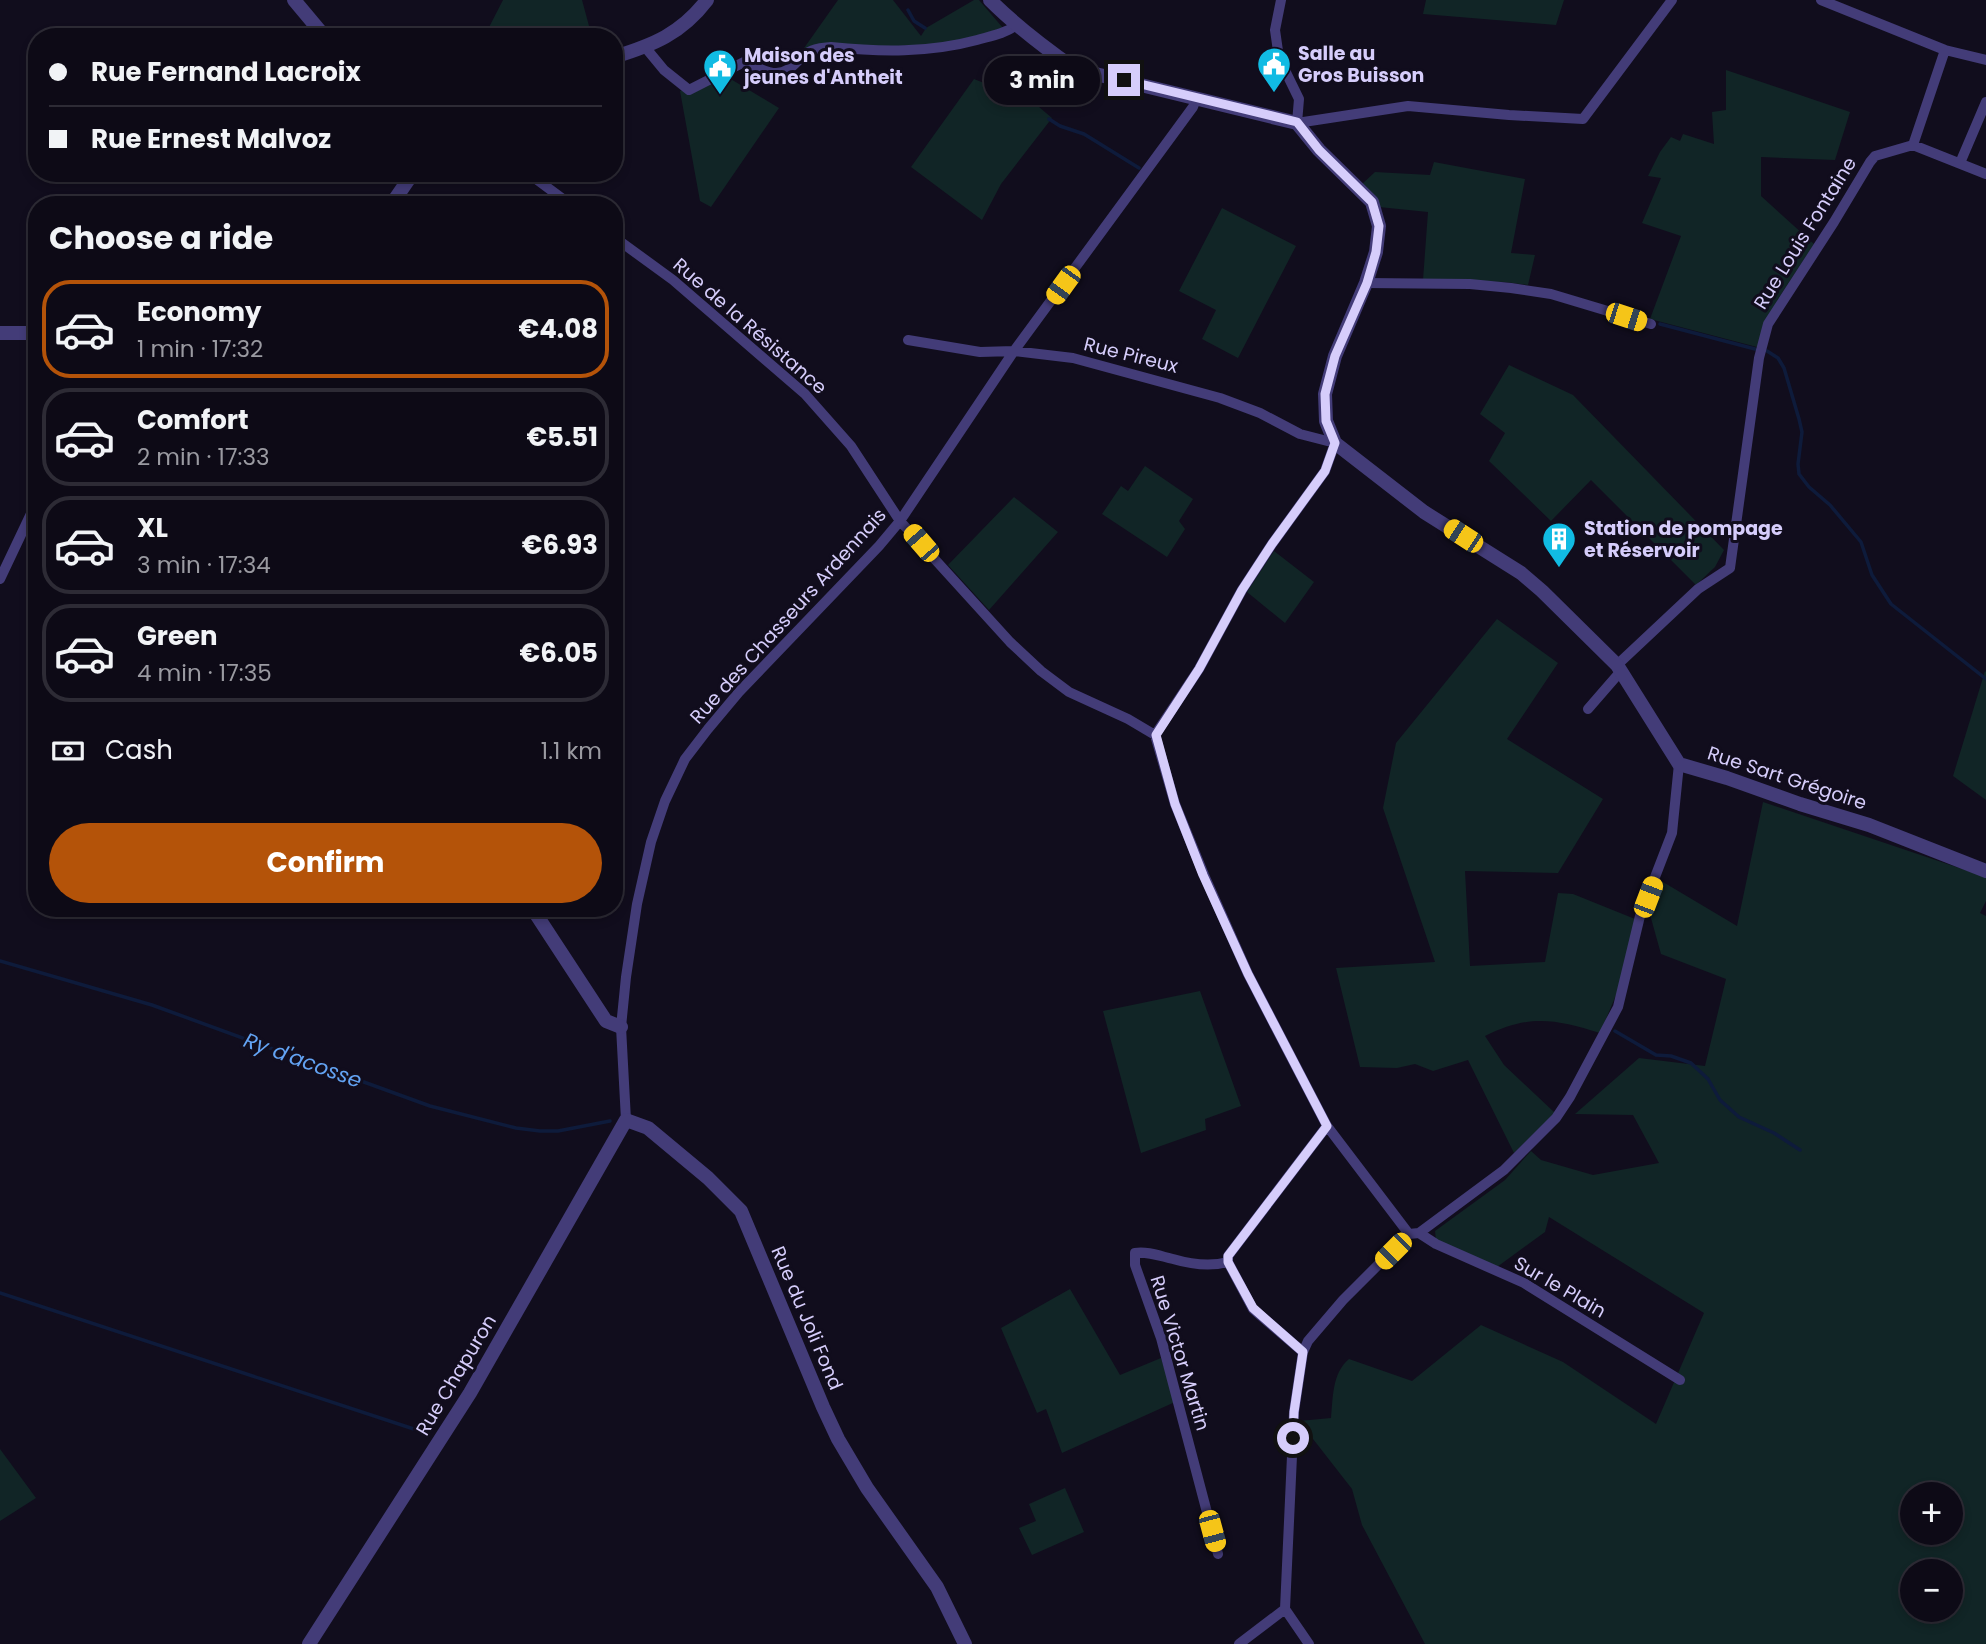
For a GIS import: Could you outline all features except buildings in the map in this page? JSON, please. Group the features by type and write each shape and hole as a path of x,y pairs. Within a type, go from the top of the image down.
{"street":[{"path":"294,0 317,28"},
{"path":"623,54 655,44 681,27 707,0"},
{"path":"990,0 1017,25 1075,69 1297,122 1408,106 1583,119 1672,0"},
{"path":"1281,0 1276,30 1277,44 1279,58 1299,99 1297,122 1319,150 1372,202 1379,226 1376,252 1367,283 1335,356 1325,394 1326,421 1335,443 1325,471 1242,590 1199,669 1156,735 1175,804 1203,875 1248,974 1327,1126 1414,1233"},
{"path":"1821,0 1945,50 1986,60"},
{"path":"645,47 664,70 689,90 744,62 773,73 795,66 808,52 818,49 831,47 922,50 998,35 1017,25"},
{"path":"1945,50 1913,145 1986,174"},
{"name":"Rue des Chasseurs Ardennais","path":"621,1027 637,904 651,842 665,801 685,759 739,692 900,521 1014,351 1193,107 1197,97"},
{"path":"1960,163 1986,102"},
{"name":"Rue Louis Fontaine","path":"1619,668 1698,589 1730,569 1759,358 1768,324 1870,162 1875,156 1913,145"},
{"path":"540,182 559,196"},
{"name":"Rue de la Résistance","path":"623,243 673,279 805,394 851,446 900,521 1010,642 1041,671 1069,692 1156,735"},
{"path":"1367,283 1469,284 1524,290 1550,294 1651,324"},
{"path":"0,334 28,333"},
{"name":"Rue Pireux","path":"908,340 980,352 1014,351 1073,358 1220,398 1260,413 1300,434 1335,443"},
{"name":"Rue Sart Grégoire","path":"1335,443 1424,512 1521,573 1542,591 1619,668 1679,764 1869,825 1986,871"},
{"path":"0,579 28,520"},
{"path":"1588,709 1619,668"},
{"path":"1309,1644 1285,1609 1294,1412 1303,1352 1308,1341 1343,1300 1414,1233 1504,1170 1556,1118 1570,1097 1618,1007 1640,916 1672,833 1679,764"},
{"path":"538,917 606,1021 621,1027 626,1120"},
{"name":"Rue Chapuron","path":"309,1644 470,1393 626,1120"},
{"name":"Rue du Joli Fond","path":"626,1120 649,1128 708,1178 741,1211 838,1440 867,1488 937,1587 965,1644"},
{"path":"1303,1352 1253,1308 1228,1262 1228,1256 1327,1126"},
{"name":"Sur le Plain","path":"1414,1233 1524,1283 1680,1380"},
{"name":"Rue Victor Martin","path":"1219,1554 1161,1338 1135,1265 1135,1253 1143,1252 1193,1263 1219,1265 1228,1262"},
{"path":"1239,1644 1285,1609"}],"green space":[{"path":"503,0 582,0 590,28 489,28"},
{"path":"838,0 893,0 921,36 926,28 974,0 979,0 1003,28 955,43 802,51"},
{"path":"1426,0 1564,0 1556,25 1423,14"},
{"path":"1726,70 1850,112 1835,160 1761,157 1761,196 1814,244 1778,299 1757,347 1650,319 1681,236 1642,223 1661,178 1648,176 1671,137 1680,141 1683,134 1714,144 1712,112 1726,110"},
{"path":"724,75 779,108 711,207 700,201 680,91"},
{"path":"974,79 989,85 1015,103 1039,107 1052,118 1001,184 982,220 911,167"},
{"path":"1434,162 1525,179 1511,253 1535,255 1528,285 1423,280 1428,212 1379,207 1361,185 1375,172 1430,175"},
{"path":"1222,208 1296,246 1238,358 1202,339 1216,310 1179,291"},
{"path":"1509,365 1573,395 1724,550 1715,567 1696,585 1591,480 1551,521 1489,461 1505,433 1480,414"},
{"path":"1145,466 1193,499 1179,521 1185,529 1167,557 1102,514 1121,486 1128,491"},
{"path":"1014,497 1058,532 989,610 948,565"},
{"path":"1274,551 1314,582 1285,623 1247,592"},
{"path":"1497,619 1558,663 1507,739 1603,799 1558,873 1465,871 1470,966 1545,962 1558,893 1573,894 1635,919 1619,988 1600,1033 1569,1024 1542,1021 1515,1024 1485,1036 1504,1065 1555,1113 1514,1153 1468,1060 1433,1071 1415,1064 1397,1068 1360,1067 1336,968 1435,962 1383,808 1396,743"},
{"path":"1986,672 1986,800 1953,776"},
{"path":"1763,802 1986,877 1986,901 1980,913 1986,916 1986,1644 1425,1644 1362,1525 1352,1489 1299,1421 1331,1418 1336,1379 1349,1359 1412,1381 1481,1325 1563,1362 1656,1424 1704,1313 1549,1217 1545,1232 1497,1267 1436,1240 1435,1231 1505,1180 1531,1151 1541,1160 1593,1175 1659,1163 1633,1115 1575,1114 1639,1058 1705,1066 1726,979 1661,954 1649,911 1658,879 1737,926"},
{"path":"1200,991 1241,1106 1205,1119 1206,1130 1141,1153 1103,1011"},
{"path":"1070,1289 1120,1375 1161,1358 1175,1402 1062,1453 1046,1409 1037,1413 1001,1328"},
{"path":"0,1449 36,1498 0,1521"},
{"path":"1065,1488 1084,1532 1032,1555 1019,1528 1036,1521 1029,1504"}],"waterway":[{"path":"908,10 914,21 925,28"},
{"path":"1049,119 1060,126 1084,134 1139,168"},
{"path":"1660,324 1755,349"},
{"path":"1767,351 1778,358 1784,368 1799,419 1802,432 1799,474 1861,542 1872,575 1891,604 1986,679"},
{"name":"Ry d'acosse","path":"0,961 152,1005 430,1106 516,1128 540,1131 558,1131 610,1121"},
{"path":"1615,1031 1656,1055 1671,1056 1691,1063 1708,1079 1720,1100 1739,1117 1774,1133 1800,1150"},
{"path":"0,1293 429,1434"}],"place":[{"name":"Salle au Gros Buisson","path":"1274,94"},
{"name":"Maison des jeunes d'Antheit","path":"720,96"},
{"name":"Station de pompage et Réservoir","path":"1559,569"}],"route":[{"path":"1124,80 1297,122 1319,150 1372,202 1379,226 1376,252 1367,283 1335,356 1325,394 1326,421 1335,443 1325,471 1242,590 1199,669 1156,735 1175,804 1203,875 1248,974 1327,1126 1228,1256 1228,1262 1253,1308 1303,1352 1293,1438"}]}
